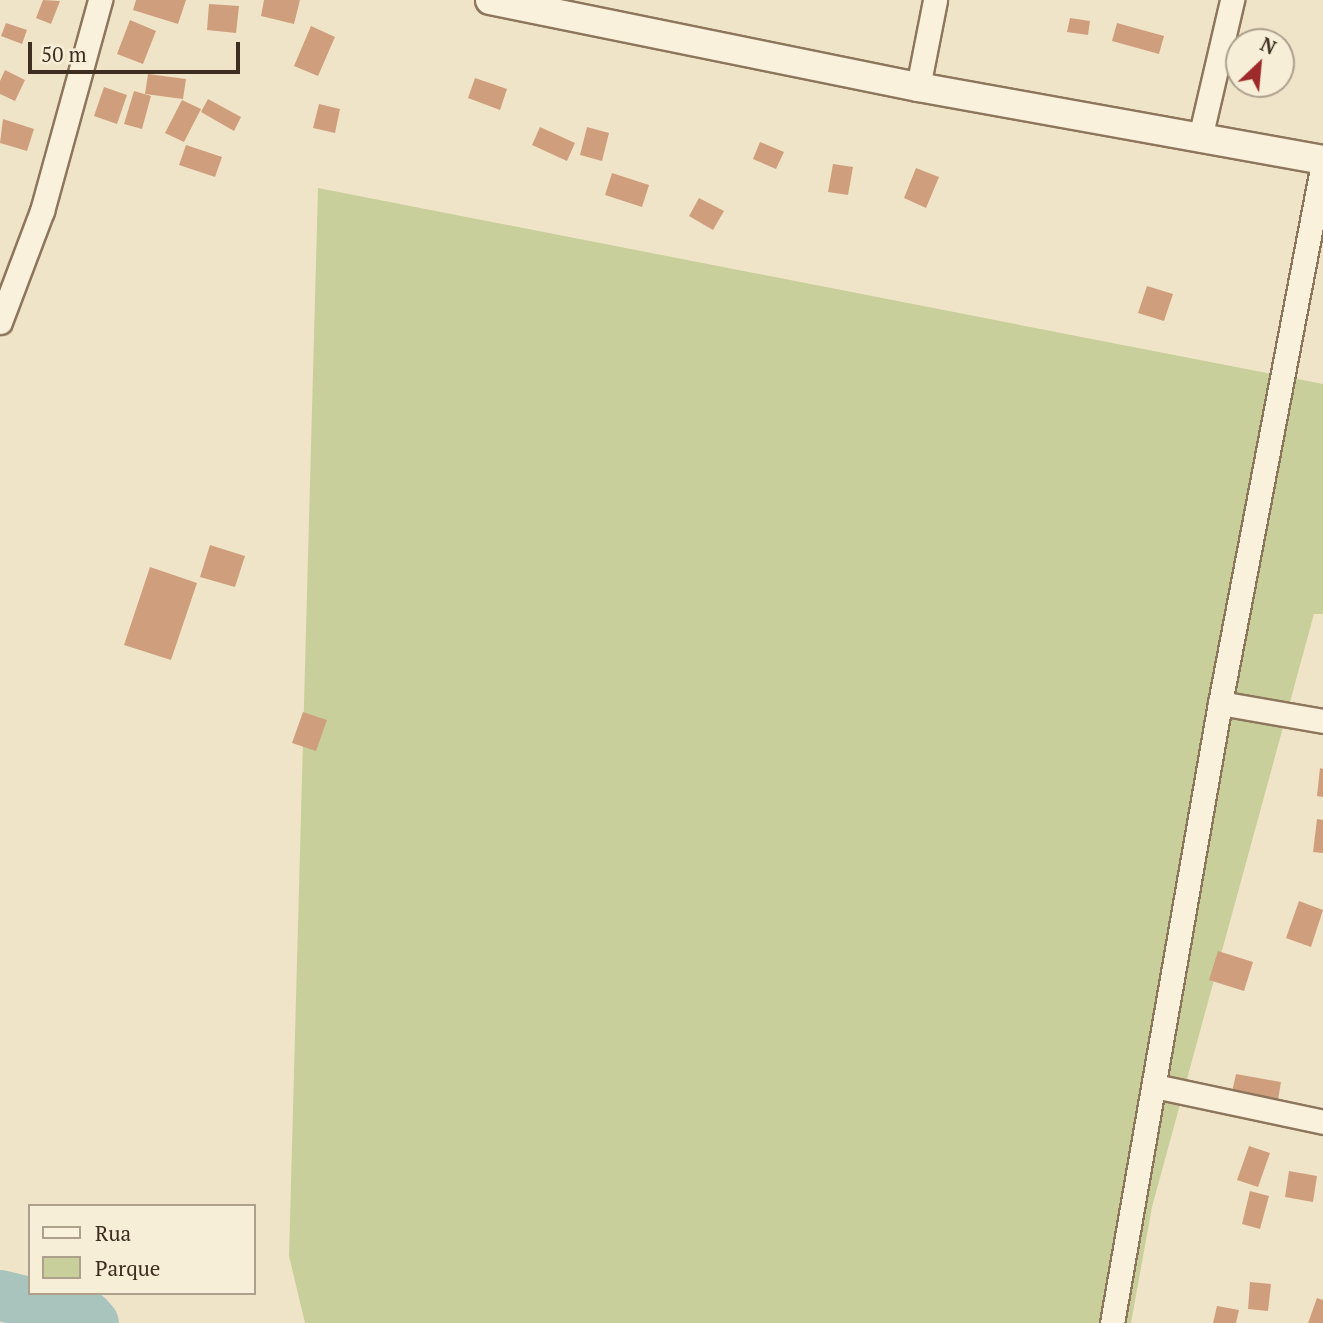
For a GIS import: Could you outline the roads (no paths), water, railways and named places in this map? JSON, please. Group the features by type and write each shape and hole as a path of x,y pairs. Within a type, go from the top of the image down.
{"street":[{"path":"1,319 42,211 100,0"},
{"path":"490,0 591,10 918,87 1323,161 1220,703 1112,1323"},
{"path":"918,87 935,0"},
{"path":"1200,138 1232,0"},
{"path":"1220,703 1323,721"},
{"path":"1154,1086 1323,1122"}],"waterway":[{"path":"0,1295 87,1316 93,1323"}]}
